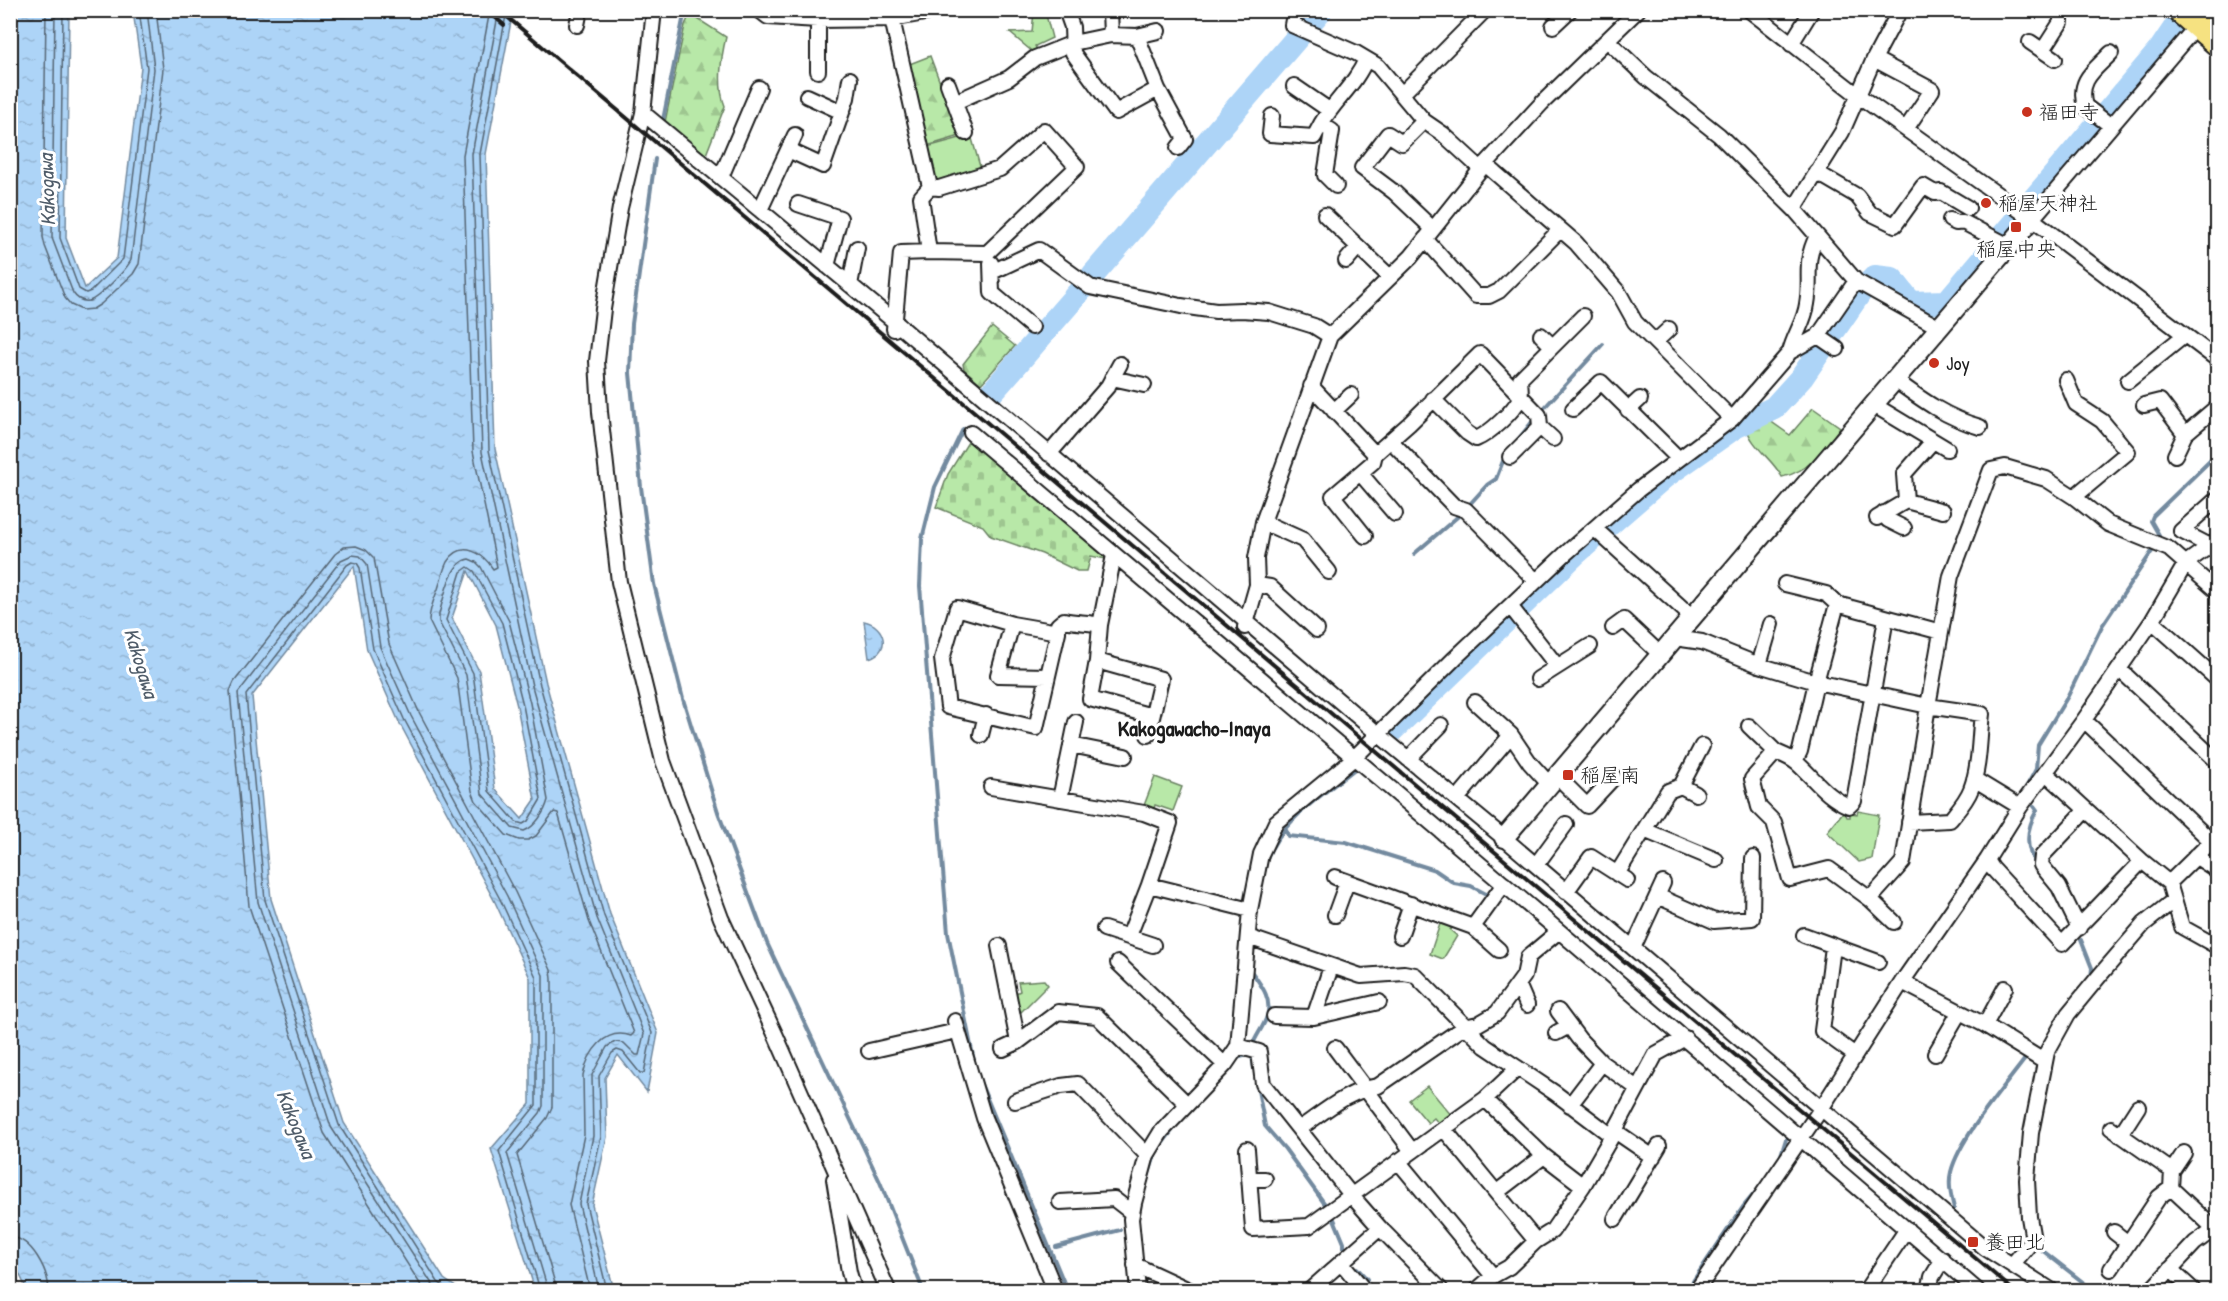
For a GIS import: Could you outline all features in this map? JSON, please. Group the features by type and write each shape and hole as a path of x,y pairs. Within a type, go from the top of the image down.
{"highway":[{"path":"2203,15 2217,44"}],"street":[{"path":"577,25 580,10"},
{"path":"654,10 643,113 620,208 597,361 600,412 619,582 667,772 721,918 888,1290"},
{"path":"759,10 768,17 818,20 941,10"},
{"path":"1066,10 1072,27 1073,53 1116,112 1158,89"},
{"path":"1110,10 1111,34"},
{"path":"1297,10 1292,25 1378,66 1424,121 1483,166 1576,243 1619,293 1635,322 1732,419"},
{"path":"1402,93 1485,10"},
{"path":"1553,26 1570,10"},
{"path":"1749,10 1859,96 2032,219 2217,360"},
{"path":"1791,44 1812,10"},
{"path":"1794,209 1842,132 1874,59 1900,10"},
{"path":"2043,50 2061,22 2061,10"},
{"path":"1245,625 1257,585 1256,558 1263,522 1330,336 1411,257 1483,166 1542,103 1608,41 1630,13"},
{"path":"891,15 930,187"},
{"path":"1504,838 1940,328 2004,243 2032,219 2105,121 2203,15"},
{"path":"818,20 818,71"},
{"path":"955,102 1008,78 1035,58 1073,42 1111,34 1137,36 1158,31"},
{"path":"1137,36 1158,89 1185,139 1178,148"},
{"path":"1608,41 1646,76 1719,135 1794,209 1856,281 1940,328"},
{"path":"2030,42 2055,59"},
{"path":"2105,121 2085,106 2082,89 2087,77 2111,53"},
{"path":"1272,116 1270,134 1314,137 1329,110 1360,74 1366,59"},
{"path":"1874,59 1932,90 1906,129"},
{"path":"788,150 823,166 847,98 850,79"},
{"path":"948,84 966,133"},
{"path":"1294,86 1329,110"},
{"path":"721,177 759,88"},
{"path":"807,96 842,112"},
{"path":"643,113 850,285 894,327 1049,454 1245,625 1536,865 1985,1248 2051,1290"},
{"path":"1424,121 1402,142 1388,134 1362,168 1394,192 1476,296 1489,296 1499,291 1560,230"},
{"path":"1321,124 1332,131 1325,175 1336,186"},
{"path":"894,327 901,253 987,253 1077,167 1044,130 1000,170 939,188 930,187"},
{"path":"760,210 795,135"},
{"path":"1816,172 1857,196 1870,213 1895,225 1923,186 1935,193 1941,192 1968,208"},
{"path":"929,252 921,197 930,187"},
{"path":"798,204 840,218 827,266"},
{"path":"1325,215 1390,278"},
{"path":"1950,220 1956,223 1963,222 2004,243"},
{"path":"1790,352 1808,303 1808,262 1817,236"},
{"path":"850,285 857,248"},
{"path":"1346,261 1358,248"},
{"path":"992,272 1039,250 1090,287 1216,311 1269,312 1314,326 1330,336"},
{"path":"987,253 992,262 992,293 1005,312 1032,327"},
{"path":"1138,1290 1132,1213 1148,1155 1161,1132 1225,1065 1238,1046 1253,939 1250,910 1261,854 1276,822 1354,758 1536,581 1638,490 1732,419 1790,352 1818,336 1856,281"},
{"path":"1433,399 1467,433 1476,439 1485,435 1515,406 1521,396 1520,379 1552,346 1582,317 1591,328"},
{"path":"1655,342 1669,329"},
{"path":"1541,334 1552,346"},
{"path":"2132,372 2185,335"},
{"path":"1818,336 1837,349"},
{"path":"1365,536 1360,519 1333,496 1373,462 1375,453 1391,441 1480,354 1539,415 1540,427 1553,439"},
{"path":"1049,454 1108,386 1120,364"},
{"path":"1112,378 1144,385"},
{"path":"1895,380 1925,403 1959,421 1974,421"},
{"path":"2066,380 2071,406 2102,421 2132,456 2074,497"},
{"path":"1573,409 1601,382 1678,459"},
{"path":"1311,387 1334,411 1354,438 1375,453"},
{"path":"1334,411 1351,395"},
{"path":"2144,405 2164,397 2185,434"},
{"path":"1628,410 1640,399"},
{"path":"1874,405 1947,449"},
{"path":"2175,455 2185,434 2217,406"},
{"path":"1510,457 1540,427"},
{"path":"971,434 1685,1038 1977,1290"},
{"path":"1391,441 1454,506 1466,510 1536,581"},
{"path":"1906,501 1904,474 1933,441"},
{"path":"1870,898 1902,862 1951,576 1991,470 2005,467 2046,479 2109,524 2169,549 2217,592"},
{"path":"1360,473 1395,514"},
{"path":"2214,543 2181,531 2217,498"},
{"path":"1904,528 1880,516 1906,501 1943,512"},
{"path":"1263,522 1303,540 1311,560 1329,572"},
{"path":"1595,529 1693,618"},
{"path":"1697,1290 1821,1109 1902,982 1987,860 2020,807 2084,720 2152,621 2186,562 2214,543"},
{"path":"1114,555 1100,625 1097,661 1090,699 1152,716"},
{"path":"1785,584 1826,594 1836,603 1941,632"},
{"path":"1257,585 1270,587 1297,621 1317,630"},
{"path":"1795,761 1800,751 1836,603"},
{"path":"1510,606 1557,666"},
{"path":"1058,632 1012,624 957,608 942,659 948,706 1036,728 1058,632 1058,625 1064,620 1100,625"},
{"path":"1749,726 1776,752 1795,761 1828,794 1849,806 1854,801 1886,618"},
{"path":"1613,628 1624,620 1661,655"},
{"path":"2152,621 2217,680"},
{"path":"1012,624 998,675 1048,676"},
{"path":"1759,664 1771,624"},
{"path":"1675,638 1702,642 1759,664 1816,682 1928,706 1982,714 1974,779 1970,791 1950,820 1909,822"},
{"path":"1538,679 1590,646"},
{"path":"1097,661 1161,679 1148,735"},
{"path":"2119,669 2217,762"},
{"path":"1475,702 1511,735 1530,763 1587,806 1614,777"},
{"path":"981,735 986,715"},
{"path":"2084,720 2214,838 2169,883"},
{"path":"1060,799 1076,722"},
{"path":"1408,759 1441,725"},
{"path":"1457,799 1511,735"},
{"path":"1071,745 1125,756"},
{"path":"1590,857 1622,877 1644,830 1668,791 1681,786 1701,746"},
{"path":"1776,752 1752,779 1759,807 1774,822 1790,879 1829,869 1870,898 1894,922"},
{"path":"2046,773 2169,883 2182,927 2217,947"},
{"path":"1974,779 2020,807"},
{"path":"1681,786 1696,794"},
{"path":"991,787 1144,813 1170,823 1129,936"},
{"path":"2079,928 2059,887 2041,865 2042,856 2086,810"},
{"path":"1536,865 1566,824"},
{"path":"1644,830 1693,844 1716,860"},
{"path":"1566,892 1599,846"},
{"path":"2196,856 2217,872"},
{"path":"1633,948 1660,889 1714,921 1752,918 1753,858"},
{"path":"1987,860 2062,944 2142,861"},
{"path":"1335,915 1341,879 1473,927 1498,950"},
{"path":"1473,927 1504,884"},
{"path":"1149,885 1250,910"},
{"path":"2012,1265 2033,1240 2027,1180 2031,1133 2047,1052 2068,1014 2144,924 2174,900"},
{"path":"1400,936 1411,904"},
{"path":"1104,929 1153,945"},
{"path":"1299,1128 1345,1097 1363,1088 1378,1086 1464,1027 1478,1024 1497,1013 1524,975 1528,957 1559,931"},
{"path":"1804,935 1878,962"},
{"path":"1253,939 1361,976 1404,973 1415,975 1485,1046 1613,1134 1656,1151 1627,1188 1615,1219"},
{"path":"999,946 1018,1042"},
{"path":"1833,947 1822,1031 1855,1055"},
{"path":"1118,963 1225,1065"},
{"path":"1314,1017 1331,967"},
{"path":"1902,982 1985,1025 2045,1062"},
{"path":"1518,984 1527,1005"},
{"path":"1985,1025 2005,988"},
{"path":"1274,1016 1314,1017 1379,1002"},
{"path":"1558,1011 1602,1064 1638,1088"},
{"path":"1003,1049 1018,1042 1059,1012 1097,1016 1187,1104"},
{"path":"1935,1053 1959,1012"},
{"path":"869,1050 956,1026 984,1118 1055,1290"},
{"path":"1556,1034 1569,1026"},
{"path":"1477,1290 1493,1276 1509,1267 1536,1241 1552,1231 1613,1134 1656,1054 1685,1038"},
{"path":"1238,1046 1260,1052 1263,1084 1352,1196 1441,1290"},
{"path":"1335,1048 1412,1151"},
{"path":"1570,1105 1602,1064"},
{"path":"1247,1149 1253,1228 1309,1226 1485,1099 1518,1068"},
{"path":"1025,1102 1061,1086 1078,1084 1148,1155"},
{"path":"1485,1099 1544,1156 1582,1186"},
{"path":"2138,1107 2116,1132 2172,1171"},
{"path":"1444,1129 1536,1241"},
{"path":"2111,1269 2159,1197 2171,1188 2172,1171 2184,1153"},
{"path":"1497,1192 1544,1156"},
{"path":"830,1159 854,1290"},
{"path":"1398,1161 1493,1276"},
{"path":"1249,1179 1265,1179"},
{"path":"2151,1290 2195,1243 2216,1230 2171,1188"},
{"path":"1068,1205 1114,1198 1132,1213"},
{"path":"1310,1290 1380,1228"},
{"path":"1866,1290 1907,1229"},
{"path":"2114,1232 2128,1243"},
{"path":"1929,1290 1932,1277 1942,1259"},
{"path":"1341,1262 1364,1290"},
{"path":"1135,1265 1189,1290"},
{"path":"2170,1269 2193,1290"}],"green space":[{"path":"1034,11 1045,11 1052,38 1035,46 1038,52 1034,53 1010,33 1032,32"},
{"path":"690,14 726,37 720,81 725,106 705,157 665,122 685,25"},
{"path":"930,56 960,136 927,146 907,65"},
{"path":"971,135 981,170 939,182 933,178 927,147"},
{"path":"992,327 1015,346 981,384 964,369 963,364"},
{"path":"1813,408 1840,427 1823,451 1809,465 1782,477 1752,440 1746,426 1760,414 1790,435"},
{"path":"970,439 1104,554 1106,559 1091,556 1087,571 1077,571 1042,554 991,536 983,526 936,507 948,474"},
{"path":"1155,777 1182,787 1173,811 1155,805 1153,811 1143,808"},
{"path":"1844,811 1847,817 1850,817 1850,813 1857,814 1858,811 1879,815 1872,859 1859,862 1827,832"},
{"path":"1441,921 1453,926 1450,930 1457,936 1443,959 1430,954"},
{"path":"1044,980 1048,985 1020,1013 1016,993 1020,991 1018,982"},
{"path":"1427,1086 1452,1116 1440,1125 1434,1118 1428,1123 1409,1100"}],"water":[{"name":"Kakogawa","path":"10,11 69,11 66,238 85,288 117,258 141,67 133,11 513,11 486,154 495,449 546,683 610,914 658,1033 647,1092 618,1055 605,1078 607,1137 592,1205 614,1290 535,1290 491,1149 530,1104 530,978 495,902 399,722 367,650 354,566 252,696 271,899 344,1123 444,1279 460,1290 27,1290 10,1254","holes":["468,571 496,625 517,706 535,800 522,819 495,789 479,671 452,618"]},
{"path":"864,621 877,627 883,638 881,650 869,658"}],"waterway":[{"path":"663,120 685,10"},
{"path":"1093,275 1321,10"},
{"path":"1389,733 1574,555 1664,477 1735,427 1774,408 1802,377 1861,291 1875,277 1892,279 1911,303 1947,302 2160,50 2187,10"},
{"path":"655,159 632,324 630,373 641,487 654,584 683,699 718,812 767,943 880,1182 923,1290"},
{"path":"993,391 1079,292"},
{"path":"1545,407 1603,344"},
{"path":"1517,441 1532,422"},
{"path":"963,429 935,487 922,539 920,586 948,933 974,1061"},
{"path":"2159,535 2151,521 2153,516 2218,453"},
{"path":"1469,505 1487,485 1496,479 1505,456"},
{"path":"1414,554 1462,513"},
{"path":"2022,795 2036,769 2038,745 2068,696 2102,626 2153,550"},
{"path":"1266,860 1273,845 1293,820 1356,768"},
{"path":"2034,806 2037,810 2029,831 2028,845 2037,866"},
{"path":"1285,827 1288,836 1346,842 1435,870 1454,883 1471,886 1488,895"},
{"path":"2081,940 2092,968 2091,979"},
{"path":"1249,968 1264,990 1268,1003 1266,1020 1252,1047"},
{"path":"1236,1058 1252,1054"},
{"path":"1252,1055 1254,1069"},
{"path":"1954,1208 1951,1194 1951,1172 1963,1144 2025,1059"},
{"path":"978,1077 1067,1290"},
{"path":"1257,1085 1265,1126 1285,1149 1327,1207"},
{"path":"1148,1177 1156,1152 1174,1128"},
{"path":"1780,1158 1786,1139"},
{"path":"1687,1290 1743,1207 1759,1188"},
{"path":"1334,1219 1344,1243 1344,1252"},
{"path":"1056,1247 1120,1230"},
{"path":"2038,1247 2093,1290"},
{"path":"1357,1268 1367,1279"}],"railway":[{"path":"487,10 504,25"},
{"path":"499,10 2013,1290"}],"place":[{"name":"福田寺","path":"2027,112"},
{"name":"稲屋天神社","path":"1986,203"},
{"name":"稲屋中央","path":"2016,227"},
{"name":"Joy","path":"1934,363"},
{"name":"稲屋南","path":"1568,775"},
{"name":"養田北","path":"1973,1242"}],"district":[{"name":"Kakogawacho-Inaya","path":"1194,728"}]}
